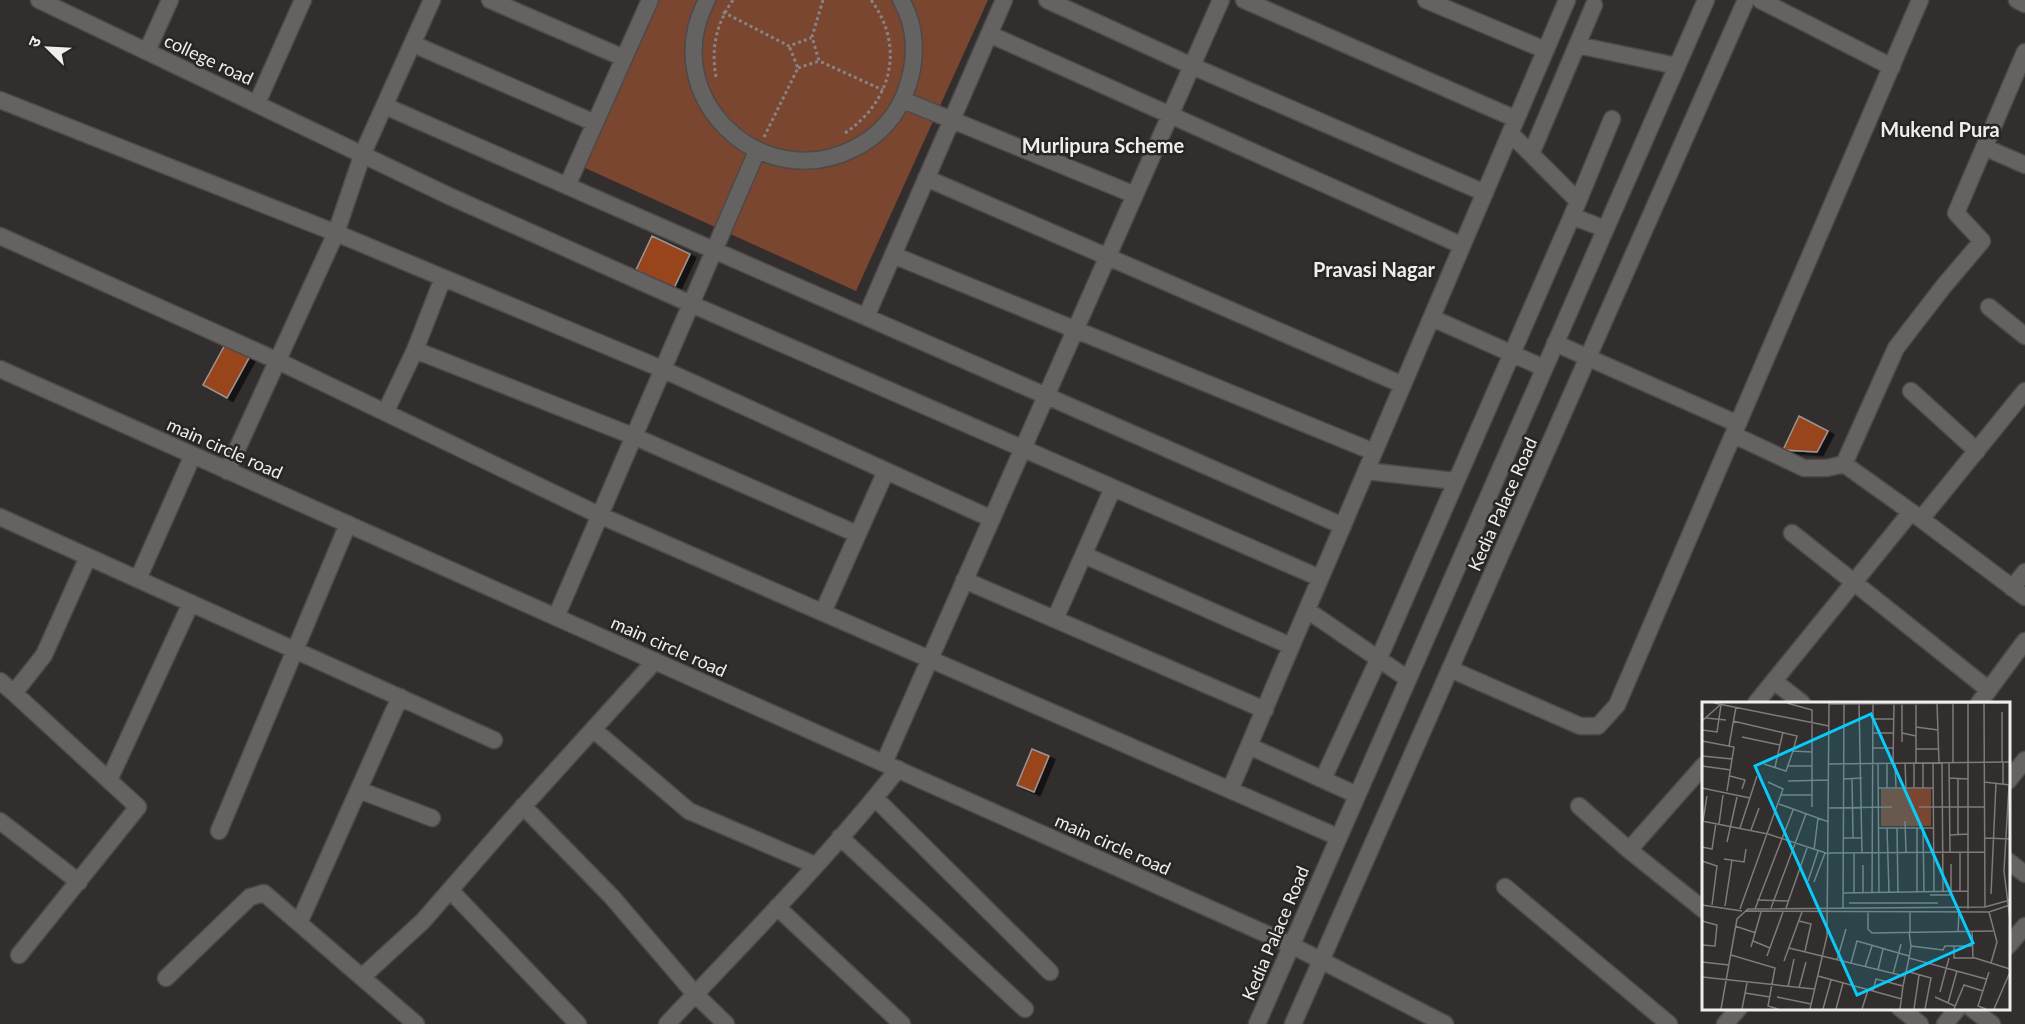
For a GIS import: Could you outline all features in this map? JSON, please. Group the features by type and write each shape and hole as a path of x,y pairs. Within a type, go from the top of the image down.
{"street":[{"name":"college road","path":"39,0 449,196 1320,578"},
{"path":"147,51 170,0"},
{"path":"257,103 303,0"},
{"path":"227,471 336,233 363,153 432,0"},
{"path":"490,0 624,58"},
{"path":"567,186 650,0"},
{"path":"704,1 697,26 694,51 697,75 705,99 718,120 736,138 761,144 784,160 812,162 841,156 866,142 888,124 903,100 913,71 914,40 907,10 902,0"},
{"path":"866,317 1004,0"},
{"path":"1047,0 1192,66 1485,193"},
{"path":"667,1024 875,798 891,766 930,659 964,580 1221,0"},
{"path":"1244,0 1513,126 1531,154 1575,208 1605,229"},
{"path":"1426,0 1545,50"},
{"path":"1230,790 1567,0"},
{"name":"Kedia Palace Road","path":"1257,1024 1706,0"},
{"name":"Kedia Palace Road","path":"1293,1024 1746,0"},
{"path":"1760,0 1892,68"},
{"path":"1450,669 1580,726 1598,726 1617,705 1920,0"},
{"path":"2017,0 2025,4"},
{"path":"1531,154 1594,5"},
{"path":"989,34 1461,245"},
{"path":"413,44 595,123"},
{"path":"1577,45 1677,66"},
{"path":"1844,464 1896,348 1982,241 1956,213 2025,52"},
{"path":"0,100 336,233 662,369 992,519"},
{"path":"903,100 1135,195"},
{"path":"385,106 1343,526"},
{"path":"1323,779 1379,658 1612,119"},
{"path":"555,617 761,144"},
{"path":"1984,147 2025,165"},
{"path":"926,178 1403,384"},
{"path":"0,236 386,411 600,514 1338,837"},
{"path":"893,255 1374,452"},
{"path":"386,411 416,350 443,278"},
{"path":"1989,307 2025,336"},
{"path":"1432,318 1544,368"},
{"path":"1555,343 1736,429 1804,468 1827,468 1844,464 2019,593 2025,572"},
{"path":"416,350 633,436 857,534"},
{"name":"main circle road","path":"0,369 1291,945 1445,1024"},
{"path":"1911,391 1977,451"},
{"path":"1757,702 1854,582 1977,451 2025,391"},
{"path":"138,579 193,455"},
{"path":"823,612 886,471"},
{"path":"1366,471 1455,481"},
{"path":"1055,619 1113,488"},
{"path":"0,517 494,740"},
{"path":"219,831 348,524"},
{"path":"1792,533 1854,582 1984,696 2025,641"},
{"path":"1084,555 1292,646"},
{"path":"14,693 44,655 88,556"},
{"path":"964,580 1264,710"},
{"path":"109,780 191,603"},
{"path":"1307,610 1408,679"},
{"path":"362,977 423,921 523,806 655,661"},
{"path":"0,681 138,807 20,955"},
{"path":"1773,681 1801,702"},
{"path":"299,923 400,698"},
{"path":"594,730 689,811 815,865"},
{"path":"1249,746 1357,795"},
{"path":"2010,779 2025,760"},
{"path":"1629,850 1702,767"},
{"path":"359,790 432,818"},
{"path":"875,798 1050,972"},
{"path":"523,806 612,897 696,994 726,1024"},
{"path":"1579,806 1629,850 1702,908"},
{"path":"0,843 5,825 78,882"},
{"path":"840,837 1024,1009"},
{"path":"2010,863 2025,874"},
{"path":"1505,886 1669,1024"},
{"path":"450,890 578,1024"},
{"path":"166,978 250,897 264,893 416,1024"},
{"path":"777,907 902,1024"},
{"path":"2010,944 2024,929"},
{"path":"1725,1024 1738,1009"},
{"path":"1901,1009 1920,1024"},
{"path":"1945,1024 1957,1009"},
{"path":"1972,1009 1992,1024"}],"path":[{"path":"717,83 713,59 715,35 724,12 733,0"},
{"path":"819,61 812,37 823,0"},
{"path":"843,134 860,123 873,108 884,90 889,70 891,49 887,29 879,10 871,0"},
{"path":"724,12 789,46 798,68"},
{"path":"789,46 812,37"},
{"path":"761,144 798,68 819,61 884,90"},
{"path":"758,132 761,144"},
{"path":"761,144 774,139"}],"shaded area":[{"path":"659,0 988,0 856,291 583,167"}],"building":[{"path":"652,236 690,254 674,288 636,270"},
{"path":"226,343 250,356 227,398 203,385"},
{"path":"1799,416 1828,431 1817,452 1783,450"},
{"path":"1032,749 1049,756 1034,792 1017,785"}],"district":[{"name":"Mukend Pura","path":"1940,129"},
{"name":"Murlipura Scheme","path":"1103,145"},
{"name":"Pravasi Nagar","path":"1374,269"}]}
